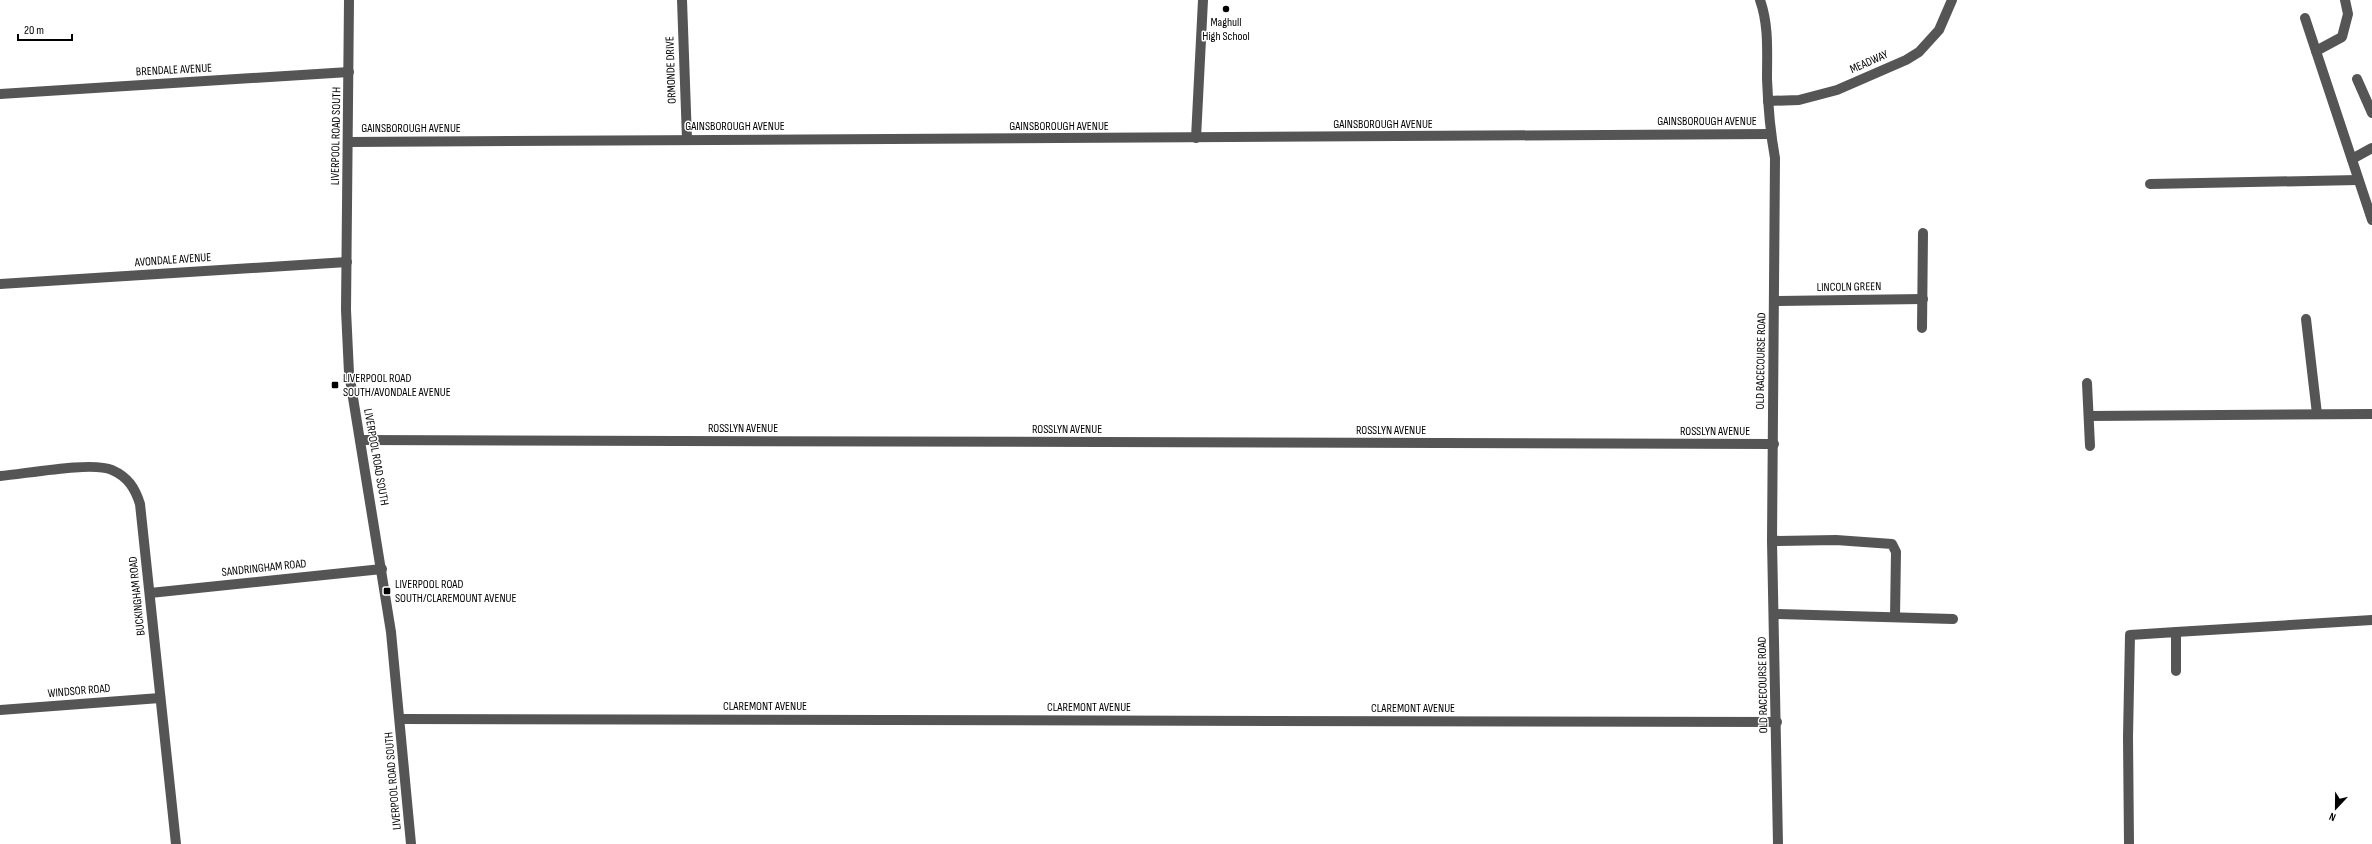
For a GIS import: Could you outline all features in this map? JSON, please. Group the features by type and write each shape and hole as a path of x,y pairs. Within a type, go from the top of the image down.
{"street":[{"name":"LIVERPOOL ROAD SOUTH","path":"349,0 349,142 346,310 349,374 382,568 400,718 411,844"},
{"name":"ORMONDE DRIVE","path":"682,0 687,139"},
{"path":"1196,138 1203,0"},
{"name":"OLD RACECOURSE ROAD","path":"1760,0 1766,25 1770,134 1775,158 1774,444 1772,541 1777,722 1778,844"},
{"name":"MEADWAY","path":"1768,101 1799,100 1837,90 1906,60 1919,52 1938,30 1952,0"},
{"path":"2316,51 2342,37 2348,14 2345,0"},
{"path":"2305,18 2372,220"},
{"name":"BRENDALE AVENUE","path":"0,94 349,72"},
{"path":"2356,79 2372,113"},
{"name":"GAINSBOROUGH AVENUE","path":"349,142 1770,134"},
{"path":"2352,159 2372,148"},
{"path":"2150,184 2358,180"},
{"path":"1922,328 1923,233"},
{"name":"AVONDALE AVENUE","path":"0,284 347,262"},
{"name":"LINCOLN GREEN","path":"1775,301 1923,299"},
{"path":"2306,319 2316,414"},
{"path":"2087,383 2090,446"},
{"path":"2089,416 2372,414"},
{"name":"ROSSLYN AVENUE","path":"360,440 1774,444"},
{"name":"BUCKINGHAM ROAD","path":"0,476 95,466 112,469 126,479 135,489 140,504 176,844"},
{"path":"1772,541 1836,540 1892,544 1896,552 1895,617"},
{"name":"SANDRINGHAM ROAD","path":"150,593 382,568"},
{"path":"1774,614 1953,619"},
{"path":"2129,844 2128,737 2130,635 2372,620"},
{"path":"2176,632 2176,671"},
{"name":"WINDSOR ROAD","path":"0,710 160,698"},
{"name":"CLAREMONT AVENUE","path":"400,718 1777,722"}],"place":[{"name":"Maghull High School","path":"1226,9"},
{"name":"LIVERPOOL ROAD SOUTH/AVONDALE AVENUE","path":"335,385"},
{"name":"LIVERPOOL ROAD SOUTH/CLAREMOUNT AVENUE","path":"387,591"}]}
